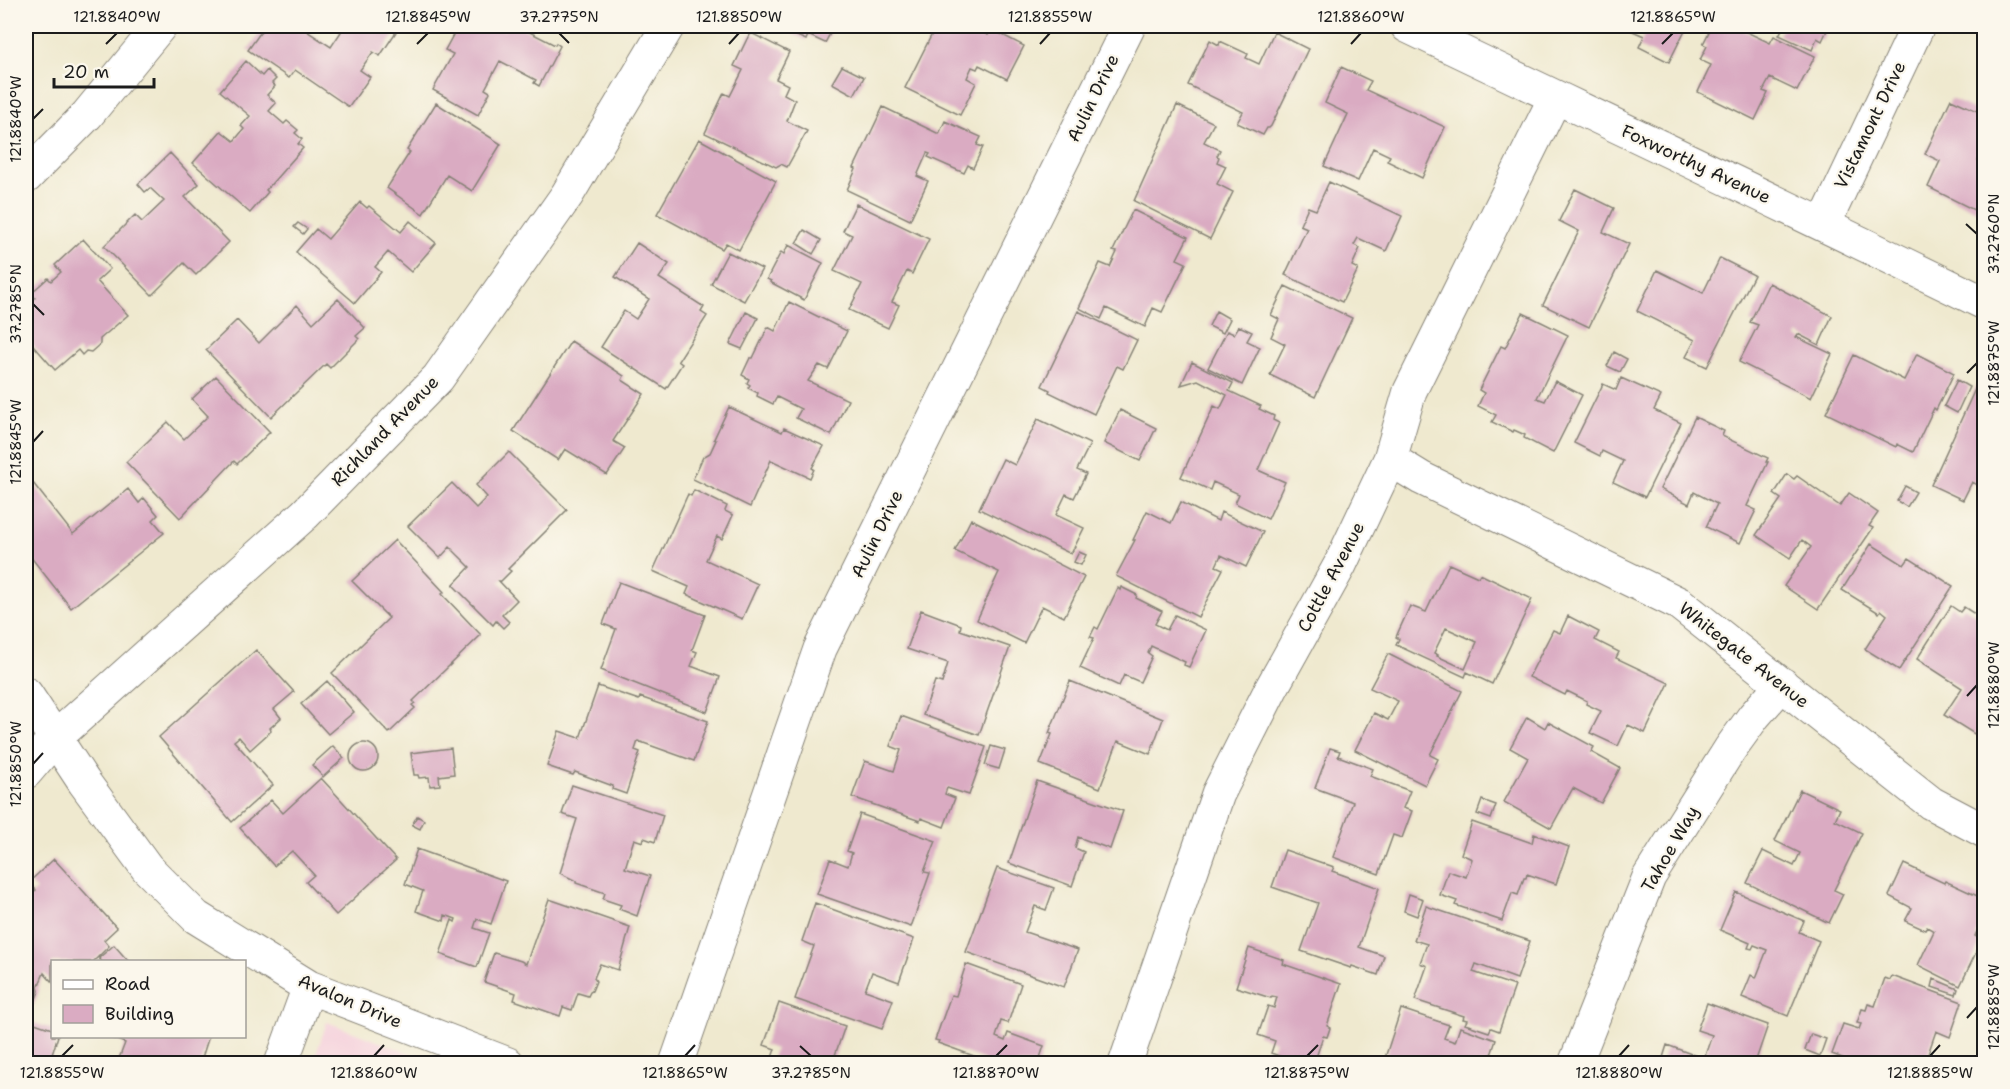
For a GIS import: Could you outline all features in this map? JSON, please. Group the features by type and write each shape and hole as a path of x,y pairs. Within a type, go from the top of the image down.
{"street":[{"path":"26,177 87,115 160,26"},
{"name":"Richland Avenue","path":"26,772 54,740 305,514 438,378 567,195 668,26"},
{"name":"Aulin Drive","path":"676,1064 820,649 1129,26"},
{"name":"Foxworthy Avenue","path":"1407,26 1824,224 1984,303"},
{"name":"Vistamont Drive","path":"1824,224 1918,26"},
{"name":"Cottle Avenue","path":"1125,1064 1218,794 1270,689 1340,565 1390,459 1410,391 1555,98"},
{"name":"Whitegate Avenue","path":"1390,459 1421,478 1680,603 1931,803 1984,831"},
{"name":"Tahoe Way","path":"1575,1064 1649,877 1730,749 1754,716 1782,684"},
{"name":"Avalon Drive","path":"26,694 54,740 147,867 196,917 309,987 508,1064"},
{"path":"281,1064 309,987"}],"shaded area":[{"path":"327,1022 435,1063 313,1063"}],"building":[{"path":"26,26 33,26 26,37"},
{"path":"265,26 304,26 307,28 305,30 331,47 341,32 332,26 394,26 398,29 380,56 373,52 360,70 370,77 349,107 295,70 289,78 248,50"},
{"path":"458,26 493,26 504,31 506,26 518,26 560,46 539,86 534,83 536,80 500,61 485,89 490,92 478,115 433,90 453,54 445,50"},
{"path":"775,26 834,26 825,43 808,35 806,40"},
{"path":"936,26 969,26 988,35 991,29 1024,46 1007,79 979,65 977,69 972,67 967,78 976,83 960,115 905,88"},
{"path":"1621,26 1687,26 1669,62 1639,47 1644,36"},
{"path":"1712,26 1727,28 1734,26 1770,43 1774,36 1815,56 1797,91 1770,78 1763,91 1768,93 1755,120 1698,92 1711,65 1700,60 1707,46 1703,44"},
{"path":"1784,26 1829,26 1822,41 1817,38 1812,50 1779,35"},
{"path":"1984,31 1984,49 1977,46"},
{"path":"1274,32 1308,49 1271,126 1263,135 1237,123 1243,112 1188,85 1210,40 1219,45 1220,41 1248,54 1246,58 1259,64"},
{"path":"751,33 789,52 776,79 788,85 784,94 795,100 787,121 807,131 787,167 781,164 776,167 705,133 724,93 730,96 743,70 734,66"},
{"path":"246,61 262,76 267,70 276,79 272,83 275,86 267,95 276,103 269,111 284,124 287,121 298,130 295,133 302,139 298,144 303,148 266,190 268,192 250,213 193,163 221,131 234,141 244,129 241,126 250,116 220,91"},
{"path":"842,66 864,77 854,95 832,83"},
{"path":"1341,67 1371,81 1366,90 1445,127 1422,178 1387,161 1390,156 1373,148 1358,181 1324,166 1348,114 1325,103"},
{"path":"1951,99 1984,114 1984,147 1978,161 1984,164 1984,215 1928,187 1940,161 1925,154"},
{"path":"436,103 501,144 472,191 447,175 423,214 387,188 410,152 407,150"},
{"path":"1177,105 1214,123 1204,142 1220,150 1217,162 1226,166 1217,184 1233,192 1210,239 1134,201"},
{"path":"883,107 939,134 945,121 981,137 977,145 983,147 973,168 968,165 964,173 928,157 930,154 927,153 917,176 928,181 910,220 847,190 856,169 854,168"},
{"path":"699,139 776,181 739,250 726,243 722,249 657,214"},
{"path":"170,153 199,184 185,197 229,242 196,275 184,263 152,295 104,246 135,215 142,222 164,201 150,188 145,192 138,184"},
{"path":"1329,182 1402,216 1386,251 1358,238 1354,245 1360,248 1352,266 1358,269 1342,302 1285,275 1307,228 1300,225 1308,207 1316,210"},
{"path":"1575,189 1614,208 1603,232 1629,244 1589,327 1543,305 1579,231 1559,221"},
{"path":"360,202 367,208 369,206 401,232 410,221 436,243 411,272 388,252 375,267 381,272 355,303 296,252 316,229 328,239"},
{"path":"856,204 929,239 912,274 907,271 892,302 899,305 888,328 849,310 862,284 834,271 852,235 843,231"},
{"path":"1133,210 1188,237 1177,259 1186,263 1162,312 1153,308 1145,327 1106,308 1101,319 1079,308 1100,263 1110,267 1117,252 1113,251"},
{"path":"298,223 307,229 303,234 294,227"},
{"path":"804,230 821,240 813,254 796,243"},
{"path":"83,239 110,269 97,281 128,315 100,339 100,344 91,352 86,351 82,355 78,350 55,370 26,337 26,306 35,298 31,293 48,278 51,281 61,272 55,265"},
{"path":"637,243 669,264 659,278 704,307 701,312 707,316 678,361 682,364 666,389 601,347 624,311 636,319 649,299 615,277"},
{"path":"788,245 823,263 804,300 767,279 781,252 784,254"},
{"path":"728,252 762,269 744,301 711,284"},
{"path":"1720,258 1754,275 1707,367 1686,357 1695,340 1637,311 1657,270 1703,293"},
{"path":"1769,283 1832,316 1819,345 1798,334 1796,337 1832,354 1811,398 1739,362 1758,325 1750,322"},
{"path":"1285,286 1352,318 1315,397 1270,375 1285,344 1271,337 1279,319 1271,315"},
{"path":"338,299 365,328 356,336 359,339 330,368 326,364 271,417 206,350 237,320 259,343 297,305 313,323"},
{"path":"789,302 847,331 828,369 819,365 808,381 848,400 831,435 796,418 801,409 777,397 773,404 757,396 758,393 748,388 749,379 742,375 768,327 775,331"},
{"path":"1078,311 1137,340 1123,369 1117,366 1094,414 1049,392 1050,390 1042,386"},
{"path":"1216,311 1230,319 1223,333 1209,326"},
{"path":"746,312 758,318 742,349 730,344"},
{"path":"1523,313 1568,335 1537,398 1545,401 1555,381 1582,395 1553,453 1524,438 1525,435 1492,422 1496,415 1478,406 1484,393 1479,390 1501,346 1505,348"},
{"path":"1239,326 1252,332 1247,341 1260,347 1242,385 1208,368 1227,331 1234,334"},
{"path":"571,341 624,376 622,380 644,394 613,441 625,448 607,475 565,449 558,460 513,431"},
{"path":"1614,352 1627,359 1620,372 1607,366"},
{"path":"1917,354 1954,373 1913,452 1897,444 1896,447 1826,413 1854,355 1904,380"},
{"path":"1192,362 1233,383 1229,391 1261,406 1259,409 1274,416 1273,420 1279,423 1258,470 1285,482 1268,519 1235,503 1239,494 1213,482 1210,490 1181,477 1214,406 1220,409 1227,395 1198,380 1181,385"},
{"path":"216,376 270,432 237,464 234,461 180,518 126,462 168,422 184,439 208,416 192,399"},
{"path":"1621,378 1661,396 1654,410 1681,423 1645,497 1613,482 1623,461 1602,451 1600,456 1574,443 1603,384 1616,390"},
{"path":"1957,380 1969,387 1957,413 1944,406"},
{"path":"1977,385 1984,388 1984,488 1972,482 1963,500 1931,485"},
{"path":"729,407 782,432 784,428 824,446 812,468 814,469 810,478 771,460 750,507 693,479 703,457 710,453"},
{"path":"1120,410 1156,428 1140,461 1104,443"},
{"path":"1695,417 1724,431 1722,436 1768,458 1747,506 1756,510 1740,543 1706,527 1717,504 1694,492 1689,504 1660,489"},
{"path":"1038,419 1090,444 1077,470 1086,474 1074,498 1066,494 1056,515 1084,528 1071,554 979,509 1003,459 1015,465"},
{"path":"509,452 567,510 508,569 511,571 499,581 517,600 502,615 509,622 503,628 496,621 493,625 453,585 470,567 450,547 440,558 408,526 452,483 476,508 487,497 476,485"},
{"path":"1787,474 1794,479 1797,476 1840,506 1849,493 1878,513 1869,526 1873,528 1818,609 1784,586 1811,547 1802,540 1790,558 1756,535 1781,499 1774,494"},
{"path":"33,483 73,534 128,489 139,503 144,498 158,515 153,520 164,533 71,608 26,551 26,489"},
{"path":"1905,486 1916,492 1907,507 1897,501"},
{"path":"694,490 727,506 725,511 733,515 722,539 717,536 706,560 758,584 742,619 686,594 689,587 653,571 688,494 691,496"},
{"path":"1181,502 1218,521 1221,512 1263,532 1246,567 1221,555 1216,566 1223,569 1198,617 1116,576 1147,511 1171,523"},
{"path":"971,519 1084,577 1064,617 1042,606 1024,643 977,620 999,572 955,551"},
{"path":"395,540 481,635 413,701 415,703 412,705 415,708 389,733 332,673 389,618 352,581"},
{"path":"1871,544 1904,565 1909,558 1953,586 1899,670 1865,649 1887,615 1881,610 1879,613 1842,590"},
{"path":"1079,552 1086,555 1081,565 1074,562"},
{"path":"1449,564 1478,577 1480,574 1532,599 1492,684 1467,672 1465,677 1396,645 1399,639 1396,637 1410,606 1426,612","holes":["1446,628 1477,642 1465,669 1434,653"]},
{"path":"619,582 705,615 692,650 697,652 691,666 720,677 707,712 601,670 616,629 603,624"},
{"path":"1121,587 1137,595 1136,598 1162,611 1155,624 1167,630 1175,615 1206,630 1189,667 1184,665 1185,662 1151,646 1148,653 1152,656 1140,682 1124,675 1119,686 1080,668 1094,638 1090,637 1095,627 1098,629 1118,588 1120,590"},
{"path":"1951,606 1960,612 1964,607 1984,620 1984,721 1976,735 1944,715 1962,688 1917,659"},
{"path":"921,610 961,625 960,630 1010,647 979,735 923,715 935,681 942,683 948,663 907,649"},
{"path":"1568,616 1599,632 1595,640 1619,652 1616,658 1669,683 1645,733 1628,725 1618,746 1590,733 1601,711 1567,691 1565,695 1529,677 1553,630 1560,633"},
{"path":"256,650 294,692 274,709 281,718 270,728 271,731 250,750 239,737 234,741 273,785 232,822 159,737"},
{"path":"1388,654 1462,691 1430,755 1438,759 1425,785 1355,750 1374,713 1388,720 1398,701 1370,688"},
{"path":"327,681 354,712 328,734 301,704"},
{"path":"1070,681 1163,719 1150,754 1118,741 1100,788 1040,764 1052,734 1049,733"},
{"path":"598,686 639,700 640,697 708,721 694,761 638,741 635,750 640,752 626,794 612,789 613,786 575,772 573,775 547,766 559,731 580,738"},
{"path":"901,716 986,747 969,795 947,788 945,794 955,798 944,827 852,797 865,761 894,771 901,750 890,746"},
{"path":"1527,717 1545,728 1548,722 1594,747 1591,752 1620,768 1601,803 1573,788 1551,828 1504,802 1528,758 1510,748"},
{"path":"364,743 374,747 378,757 374,767 364,771 354,767 350,757 354,747"},
{"path":"333,746 344,758 323,777 312,765"},
{"path":"991,746 1005,750 999,769 985,765"},
{"path":"451,748 454,774 439,776 440,785 430,786 429,777 419,778 418,775 414,775 411,753"},
{"path":"1330,748 1340,751 1338,756 1373,769 1370,776 1410,791 1403,808 1412,811 1402,838 1393,835 1379,874 1333,857 1353,802 1315,788"},
{"path":"321,778 396,860 336,915 306,882 314,875 292,851 274,866 240,828 271,800 283,813"},
{"path":"1037,781 1123,811 1110,849 1078,837 1075,848 1084,852 1072,886 1009,863"},
{"path":"572,785 663,815 655,842 644,838 643,842 634,839 625,868 650,876 637,916 619,909 621,905 603,899 605,893 576,883 560,873 577,819 562,814"},
{"path":"1800,790 1840,809 1835,820 1862,833 1834,890 1843,894 1829,923 1747,883 1763,851 1794,866 1800,853 1775,841"},
{"path":"1482,800 1496,805 1491,819 1477,814"},
{"path":"860,814 936,841 924,872 930,873 911,927 817,894 830,859 848,866 852,853 847,851"},
{"path":"417,816 424,820 420,829 412,825"},
{"path":"1472,822 1532,843 1534,834 1569,847 1556,884 1527,874 1518,895 1512,893 1502,921 1455,905 1457,901 1440,895 1448,871 1466,877 1472,859 1461,854"},
{"path":"417,849 506,881 491,924 477,919 474,928 489,933 477,967 440,954 452,920 455,922 456,919 445,915 444,921 416,911 423,891 405,884"},
{"path":"1285,850 1334,867 1332,871 1379,888 1359,947 1384,956 1378,975 1301,951 1318,903 1272,887"},
{"path":"54,859 117,928 104,940 109,946 95,960 51,960 51,981 44,973 34,1004 28,1009 26,1008 26,899 36,890 29,882"},
{"path":"1904,864 1984,899 1984,916 1975,936 1982,940 1960,986 1918,965 1934,931 1927,927 1925,930 1905,921 1912,908 1889,896"},
{"path":"997,868 1054,888 1046,910 1035,906 1025,932 1078,950 1064,987 966,952"},
{"path":"1736,892 1804,921 1799,932 1819,941 1788,1016 1742,997 1751,975 1756,978 1767,950 1754,945 1752,949 1748,948 1750,943 1720,930"},
{"path":"1409,894 1423,899 1417,916 1404,911"},
{"path":"549,899 630,927 618,970 600,964 592,991 588,996 578,993 572,1010 563,1007 560,1016 514,1000 516,993 484,982 494,953 526,964"},
{"path":"815,903 914,939 899,982 872,972 865,990 893,1000 882,1029 795,999 814,946 802,941"},
{"path":"1426,906 1530,941 1517,979 1476,964 1473,972 1515,986 1499,1031 1491,1028 1489,1032 1465,1024 1467,1020 1463,1019 1464,1016 1415,1000 1427,966 1420,963 1427,944 1414,940"},
{"path":"114,945 127,960 100,960 99,958"},
{"path":"1249,948 1284,960 1283,964 1341,984 1327,1026 1330,1028 1327,1037 1323,1036 1314,1064 1300,1064 1271,1053 1275,1041 1258,1035 1268,1006 1274,1008 1277,997 1272,996 1271,998 1236,987"},
{"path":"966,964 1021,984 1008,1023 1001,1021 996,1037 1005,1041 1008,1033 1044,1046 1038,1064 984,1064 985,1060 935,1040 951,995 956,996"},
{"path":"1892,976 1962,1002 1950,1037 1936,1031 1928,1054 1941,1059 1939,1064 1858,1064 1832,1054 1843,1024 1859,1029 1861,1024 1857,1023 1862,1009 1866,1010 1868,1004 1875,1006 1885,978 1890,980"},
{"path":"1934,979 1958,989 1956,995 1932,987"},
{"path":"779,1003 845,1026 832,1064 770,1064 775,1049 764,1045"},
{"path":"1707,1003 1768,1025 1756,1060 1765,1064 1702,1064 1712,1035 1697,1030"},
{"path":"1401,1009 1449,1025 1444,1038 1455,1042 1460,1027 1496,1040 1488,1064 1452,1064 1443,1059 1442,1064 1383,1064"},
{"path":"26,1020 51,1029 51,1038 57,1038 49,1064 37,1064 26,1059"},
{"path":"1811,1034 1826,1039 1820,1056 1805,1050"},
{"path":"112,1038 208,1038 200,1064 117,1064 125,1043"},
{"path":"1667,1045 1702,1058 1700,1064 1661,1064"}]}
